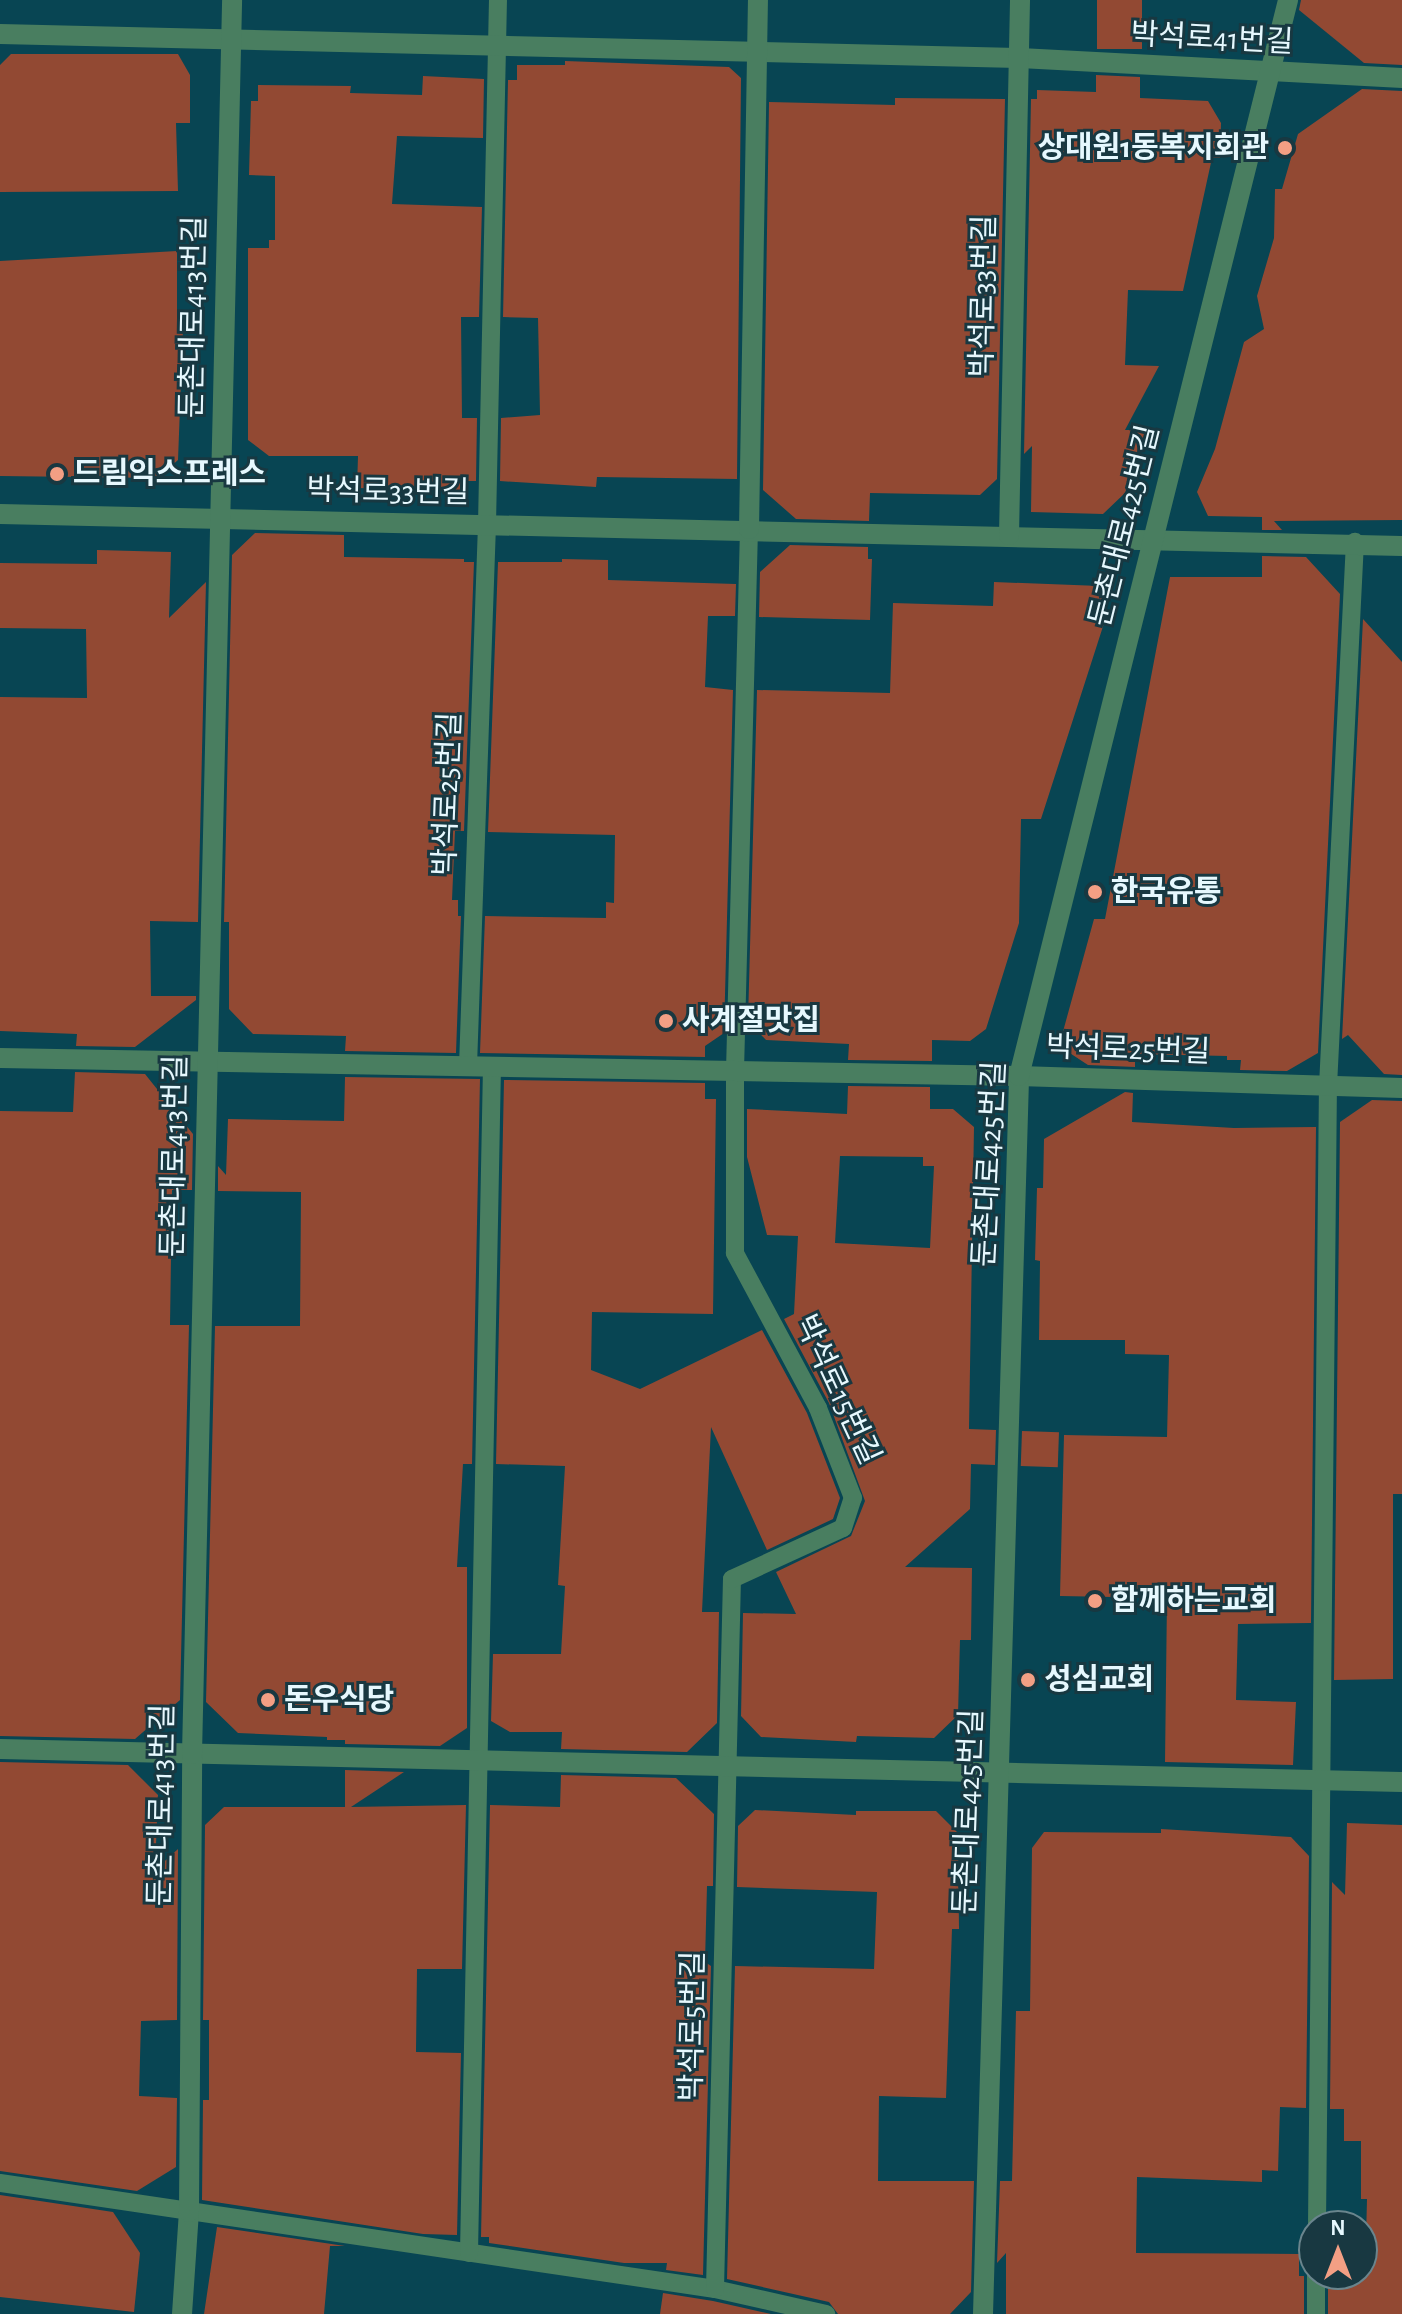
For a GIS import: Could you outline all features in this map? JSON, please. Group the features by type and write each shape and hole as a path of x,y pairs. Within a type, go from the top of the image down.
{"street":[{"name":"둔촌대로413번길","path":"182,2314 189,2212 192,1754 232,0"},
{"path":"749,529 758,0"},
{"path":"1020,0 1020,58"},
{"name":"둔촌대로425번길","path":"983,2314 1019,1076 1288,0"},
{"name":"박석로41번길","path":"0,34 1020,58 1402,78"},
{"name":"박석로33번길","path":"1009,535 1020,58"},
{"name":"박석로33번길","path":"0,514 1355,542 1402,546"},
{"name":"박석로25번길","path":"0,1058 1019,1076 1402,1088"},
{"path":"0,1749 1319,1777 1402,1782"}],"lane":[{"path":"497,44 498,0"},
{"name":"박석로33번길","path":"487,524 497,44"},
{"name":"박석로25번길","path":"468,1066 487,524"},
{"path":"735,1071 749,529"},
{"path":"1317,2210 1328,1086 1355,542"},
{"path":"469,2253 492,1067"},
{"name":"박석로15번길","path":"727,1765 732,1579 843,1528 853,1498 818,1408 735,1253 735,1071"},
{"name":"박석로5번길","path":"715,2289 727,1765"},
{"path":"0,2183 715,2289 826,2314"},
{"path":"1316,2290 1316,2314"}],"building":[{"path":"1097,0 1142,0 1142,49 1097,49"},
{"path":"1301,0 1402,0 1402,65 1364,63 1299,10"},
{"path":"11,54 178,54 190,75 190,123 176,123 178,191 0,192 0,65"},
{"path":"565,61 729,67 741,78 737,479 597,477 596,487 500,481 501,418 540,415 538,318 503,317 508,80 517,80 517,65 565,65"},
{"path":"1096,75 1140,77 1140,98 1208,101 1221,123 1220,158 1212,158 1183,291 1128,290 1125,365 1159,366 1125,430 1146,430 1125,493 1103,514 1031,512 1032,446 1024,454 1031,99 1037,99 1037,90 1096,92"},
{"path":"423,76 484,79 483,138 397,136 392,204 482,207 479,317 461,317 462,418 477,418 476,481 466,481 465,491 357,488 358,456 269,456 248,440 248,248 269,248 269,240 275,240 275,176 249,175 251,101 258,101 258,85 351,86 350,93 422,95"},
{"path":"1362,89 1402,91 1402,520 1274,521 1282,530 1262,530 1262,517 1208,516 1197,492 1215,449 1244,342 1264,329 1257,296 1274,238 1275,189 1282,189 1298,134"},
{"path":"895,98 1005,99 997,479 980,495 870,493 869,521 796,519 763,490 769,102 895,105"},
{"path":"177,251 177,329 183,329 178,460 158,478 0,476 0,261"},
{"path":"255,533 344,535 344,557 464,559 464,562 474,562 464,831 455,831 452,900 458,900 458,916 461,916 456,1053 345,1051 346,1036 253,1034 229,1009 229,922 224,922 232,555"},
{"path":"790,545 868,547 868,559 872,559 870,620 759,617 760,572"},
{"path":"97,550 171,552 169,618 206,582 198,922 150,921 151,996 196,996 196,1000 135,1047 76,1046 77,1034 0,1031 0,697 87,698 86,629 0,628 0,563 97,564"},
{"path":"1262,556 1306,557 1340,594 1318,1053 1287,1071 1240,1070 1241,1060 1227,1060 1227,1056 1135,1054 1135,1067 1088,1065 1059,1046 1094,919 1105,919 1170,577 1262,577"},
{"path":"562,559 608,560 608,580 736,584 735,616 708,616 705,687 733,690 724,1033 705,1046 705,1057 480,1053 485,916 606,918 606,902 614,903 615,835 488,832 498,562 562,562"},
{"path":"994,582 1100,586 1107,614 1041,819 1021,819 1019,923 986,1029 970,1041 932,1040 932,1061 848,1060 849,1044 766,1040 748,1021 757,690 890,693 893,603 993,606"},
{"path":"1363,619 1402,662 1402,1075 1384,1074 1348,1035 1342,1039"},
{"path":"75,1072 145,1074 193,1134 192,1190 172,1190 170,1325 189,1325 180,1700 135,1739 0,1736 0,1111 73,1112"},
{"path":"345,1077 480,1079 472,1464 463,1464 457,1567 467,1567 467,1728 440,1746 345,1744 345,1740 327,1740 327,1737 238,1733 206,1702 215,1326 300,1326 301,1192 218,1191 218,1166 226,1175 228,1119 344,1121"},
{"path":"504,1080 705,1083 705,1099 716,1099 713,1314 592,1312 591,1370 640,1389 762,1330 807,1413 840,1498 833,1519 767,1550 711,1427 702,1612 719,1612 717,1723 687,1752 561,1749 562,1732 510,1732 491,1721 493,1654 561,1654 565,1586 558,1585 565,1466 496,1464"},
{"path":"848,1086 930,1087 930,1109 953,1109 974,1127 969,1429 996,1430 995,1465 971,1464 970,1509 905,1567 972,1568 971,1640 960,1640 958,1715 934,1738 857,1736 856,1742 761,1737 741,1716 743,1613 796,1614 776,1572 851,1536 865,1501 829,1403 784,1319 794,1314 798,1236 767,1235 747,1157 747,1109 847,1114","holes":["840,1156 923,1157 923,1166 934,1166 930,1248 835,1243"]},
{"path":"1125,1092 1133,1093 1132,1122 1234,1128 1316,1127 1311,1623 1238,1624 1236,1700 1296,1702 1293,1765 1165,1762 1167,1598 1060,1596 1064,1435 1167,1437 1169,1355 1125,1354 1125,1340 1039,1340 1040,1261 1035,1260 1037,1188 1043,1188 1044,1139"},
{"path":"1372,1100 1402,1101 1402,1494 1393,1494 1393,1679 1334,1680 1340,1122"},
{"path":"1022,1431 1059,1432 1058,1467 1021,1466"},
{"path":"0,1762 128,1765 158,1795 155,1870 178,1849 177,2020 141,2021 139,2096 177,2098 176,2167 137,2191 0,2171"},
{"path":"345,1770 404,1772 351,1807 466,1805 462,1969 417,1969 416,2052 461,2053 457,2235 423,2234 202,2200 203,2100 209,2100 209,2020 203,2020 205,1825 224,1807 345,1807"},
{"path":"561,1775 676,1778 714,1814 713,1886 707,1886 705,1962 711,1966 703,2275 666,2270 667,2263 624,2263 489,2243 489,2237 481,2237 490,1805 560,1807"},
{"path":"755,1810 856,1815 856,1811 936,1811 958,1833 959,1929 952,1929 946,2098 879,2096 878,2181 974,2181 971,2292 950,2314 838,2314 829,2302 727,2279 735,1966 874,1969 877,1892 737,1887 738,1826"},
{"path":"1347,1823 1402,1825 1402,2314 1328,2314 1328,2290 1378,2290 1378,2210 1367,2210 1367,2199 1361,2199 1361,2141 1344,2141 1344,2109 1330,2109 1332,1882 1345,1895"},
{"path":"1161,1829 1291,1837 1309,1856 1306,2108 1280,2107 1278,2171 1262,2170 1262,2182 1137,2177 1136,2253 1298,2254 1298,2290 1304,2290 1304,2314 1006,2314 1006,2253 997,2263 1000,2181 1012,2181 1016,2011 1030,2011 1032,1848 1044,1832 1161,1833"},
{"path":"0,2195 113,2212 140,2253 134,2312 0,2297"},
{"path":"217,2227 345,2246 330,2246 324,2314 204,2314"},
{"path":"663,2293 713,2301 771,2314 660,2314"}],"place":[{"name":"상대원1동복지회관","path":"1285,148"},
{"name":"드림익스프레스","path":"57,474"},
{"name":"한국유통","path":"1095,892"},
{"name":"사계절맛집","path":"666,1021"},
{"name":"함께하는교회","path":"1095,1601"},
{"name":"성심교회","path":"1028,1680"},
{"name":"돈우식당","path":"268,1700"}]}
